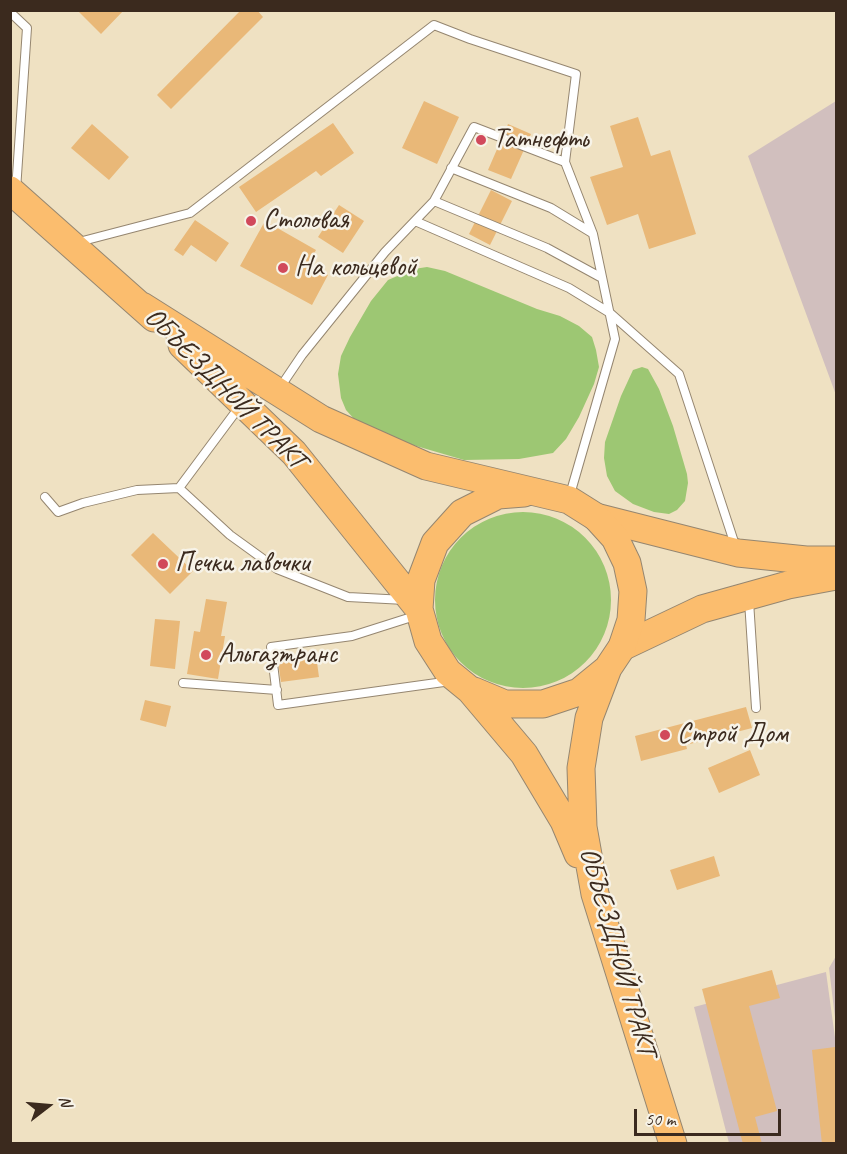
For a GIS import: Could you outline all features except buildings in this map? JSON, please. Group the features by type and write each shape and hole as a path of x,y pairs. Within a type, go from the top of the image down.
{"main road":[{"name":"ОБЪЕЗДНОЙ ТРАКТ","path":"13,192 142,306 294,453 418,608"},
{"name":"ОБЪЕЗДНОЙ ТРАКТ","path":"142,306 321,419 426,466 569,500 596,517 615,538 627,563 633,591 631,620 589,718 581,768 583,827 595,894 673,1143"},
{"path":"538,492 498,495 462,513 435,543 421,580 418,608 428,641 448,672 464,685 524,753 564,821 595,894"},
{"path":"596,517 738,553 806,560 837,560"},
{"path":"464,685 505,704 543,704 579,692 615,657 702,609 788,585 837,576"}],"lane":[{"path":"10,12 27,28 13,192"},
{"path":"70,244 190,213 434,25 576,74 565,162 593,234 615,339 569,500"},
{"path":"277,392 302,355 385,252 434,201 474,127 565,162"},
{"path":"451,168 551,208 593,234"},
{"path":"434,201 547,248 602,278"},
{"path":"415,221 569,288 610,313 680,374 738,553"},
{"path":"179,488 243,404"},
{"path":"45,497 58,512 83,503 137,490 179,488 231,535 277,569 348,597 418,608"},
{"path":"749,596 756,708"},
{"path":"418,608 351,636 271,647 278,705 464,685"},
{"path":"183,682 276,690"}],"shaded area":[{"path":"836,101 836,395 748,156"},
{"path":"836,956 836,1026 829,968"},
{"path":"826,972 836,1045 836,1143 729,1143 694,1007"}],"green space":[{"path":"427,267 445,271 537,309 560,316 579,326 592,337 599,367 594,384 566,439 553,453 519,459 464,460 406,443 356,421 346,410 341,398 338,374 341,356 350,337 371,301 388,280 414,269"},
{"path":"642,367 648,369 659,389 687,474 685,501 677,510 669,514 654,512 633,504 615,491 607,476 604,458 605,442 633,370"},
{"path":"523,512 557,519 572,527 585,538 596,551 604,566 611,600 604,634 596,649 585,662 572,673 557,681 523,688 489,681 474,673 461,662 450,649 442,634 435,600 442,566 450,551 461,538 474,527 489,519"}],"place":[{"name":"Татнефть","path":"481,140"},
{"name":"Столовая","path":"251,221"},
{"name":"На кольцевой","path":"283,268"},
{"name":"Печки лавочки","path":"163,564"},
{"name":"Альгазтранс","path":"206,655"},
{"name":"Строй Дом","path":"665,735"}]}
